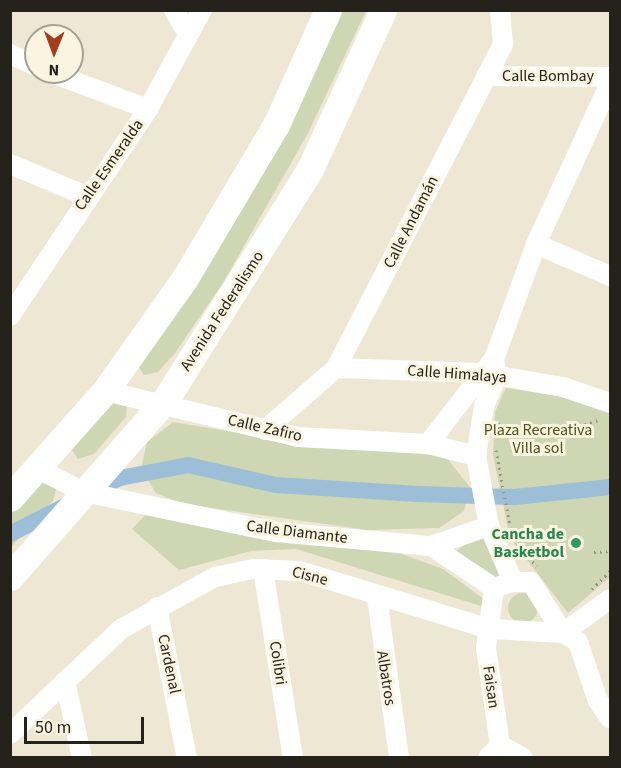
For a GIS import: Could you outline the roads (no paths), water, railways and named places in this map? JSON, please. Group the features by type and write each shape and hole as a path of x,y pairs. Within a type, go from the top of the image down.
{"street":[{"path":"176,10 201,13"},
{"path":"176,10 186,31"},
{"path":"10,498 38,470 105,391 232,200 276,125 328,10"},
{"name":"Avenida Federalismo","path":"10,577 164,402 310,169 383,10"},
{"name":"Calle Andamán","path":"336,368 503,44 500,10"},
{"name":"Calle Esmeralda","path":"10,316 18,292 148,109 186,31 201,13"},
{"path":"10,54 24,60"},
{"name":"Calle Bombay","path":"486,76 610,77"},
{"path":"513,582 489,526 476,456 491,369 536,244 610,83"},
{"path":"81,84 148,109"},
{"path":"10,164 86,196"},
{"path":"536,244 610,276"},
{"path":"265,430 336,368"},
{"name":"Calle Himalaya","path":"336,368 491,369 563,387 605,411"},
{"path":"428,444 491,369"},
{"name":"Calle Zafiro","path":"105,391 164,402 265,430 428,444 476,456"},
{"name":"Calle Diamante","path":"38,470 84,492 276,532 431,546 489,526"},
{"path":"431,546 494,588 513,582 531,582 563,633 578,642 598,701 610,718"},
{"name":"Cisne","path":"10,734 121,629 157,607 215,577 263,569 300,571 377,597 490,629 563,633"},
{"name":"Colibri","path":"263,569 294,758"},
{"name":"Faisan","path":"494,588 487,667 494,751 523,758"},
{"name":"Albatros","path":"377,597 399,758"},
{"path":"563,633 610,599"},
{"name":"Cardenal","path":"157,607 188,758"},
{"path":"64,681 82,758"}],"waterway":[{"path":"94,491 120,478 188,465 276,485 418,494 515,497 610,487"},
{"path":"10,534 65,506"}],"place":[{"name":"Cancha de Basketbol","path":"576,543"}],"park label":[{"name":"Plaza Recreativa Villa sol","path":"538,439"}]}
